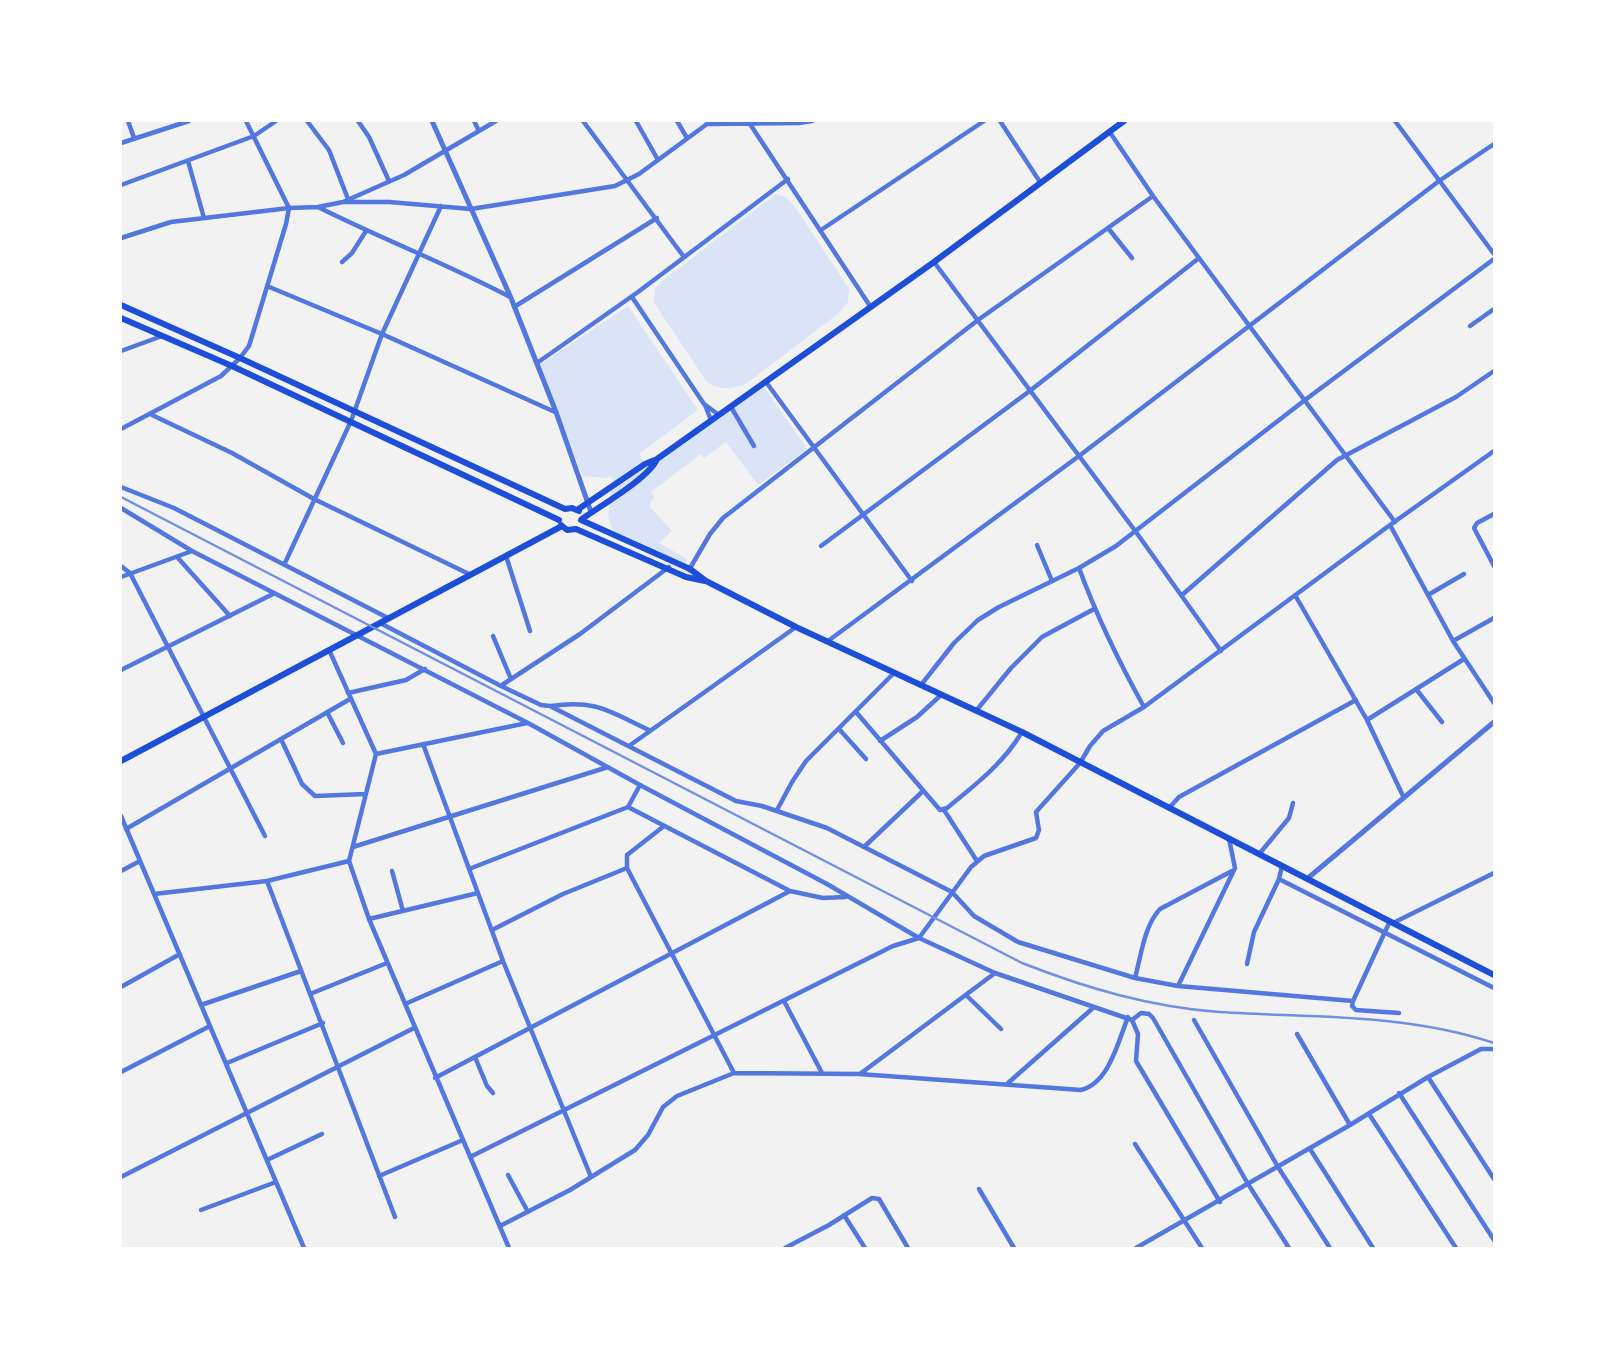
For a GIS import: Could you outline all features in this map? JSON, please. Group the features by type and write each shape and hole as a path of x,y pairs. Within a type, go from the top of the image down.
{"main road":[{"path":"578,510 650,461 657,459 766,382 1124,121"},
{"path":"121,305 565,509 578,510 582,519 690,569 706,581 796,627 1022,732 1494,975"},
{"path":"121,318 351,421 570,530 576,529 686,578 706,581"},
{"path":"305,400 310,391"},
{"path":"576,529 582,519 654,466 657,459"},
{"path":"121,761 506,556 560,523 565,509"}],"street":[{"path":"128,121 135,138"},
{"path":"121,143 189,121"},
{"path":"121,429 221,376 248,346 289,208 246,121"},
{"path":"121,184 254,136 276,121"},
{"path":"307,121 329,150 346,200"},
{"path":"358,121 369,137 389,181"},
{"path":"432,121 511,298 556,412 591,512"},
{"path":"474,121 479,131"},
{"path":"121,238 143,229 204,218 318,207 346,200 404,175 496,121"},
{"path":"583,121 684,257"},
{"path":"636,121 658,159"},
{"path":"677,121 687,138"},
{"path":"346,200 471,209 615,186 629,180 708,124 811,121"},
{"path":"821,230 984,121"},
{"path":"1000,121 1040,182"},
{"path":"1395,121 1494,254"},
{"path":"749,122 870,306"},
{"path":"1110,131 1153,196 1345,454 1392,523 1453,641 1492,699"},
{"path":"828,641 1079,456 1439,181 1494,144"},
{"path":"188,161 204,218"},
{"path":"537,363 632,297 788,179"},
{"path":"686,578 710,534 723,518 978,320 1153,196"},
{"path":"284,565 351,421 382,334 441,206"},
{"path":"318,207 511,298"},
{"path":"514,307 657,218"},
{"path":"1108,228 1132,258"},
{"path":"342,262 352,253 366,231"},
{"path":"821,546 1031,390 1199,258"},
{"path":"921,685 954,643 978,620 1079,568 1136,532 1305,400 1494,259"},
{"path":"934,262 1136,532 1221,651"},
{"path":"267,286 556,412"},
{"path":"632,297 704,404 711,420"},
{"path":"1470,326 1494,309"},
{"path":"121,351 162,336"},
{"path":"1182,596 1345,454 1456,397 1494,371"},
{"path":"766,382 912,581"},
{"path":"704,404 719,415"},
{"path":"731,406 754,446"},
{"path":"151,414 232,453 314,499 469,574"},
{"path":"470,1157 893,946 919,938 977,861 1035,838 1039,830 1036,812 1080,763 1103,731 1144,707 1392,523 1494,451"},
{"path":"121,487 174,508 388,618"},
{"path":"121,508 192,551 528,723 640,786 827,884 919,938 995,973 1093,1008 1130,1018 1141,1013 1149,1014 1248,1184 1289,1248"},
{"path":"1494,514 1474,528 1494,566"},
{"path":"1037,545 1052,581"},
{"path":"121,577 192,551"},
{"path":"506,556 530,631"},
{"path":"178,558 230,616"},
{"path":"502,686 580,634 676,562"},
{"path":"121,566 130,573 265,836"},
{"path":"1079,568 1119,663 1144,707"},
{"path":"1427,595 1464,574"},
{"path":"121,670 273,594"},
{"path":"1295,595 1367,720 1405,799"},
{"path":"976,711 1011,668 1042,637 1094,609"},
{"path":"1453,641 1494,618"},
{"path":"379,622 541,705 597,705 649,730"},
{"path":"629,746 796,627"},
{"path":"492,636 511,680"},
{"path":"330,652 376,754 349,861 387,963 509,1248"},
{"path":"1367,720 1464,659"},
{"path":"126,829 327,712 349,696 406,680 426,669"},
{"path":"777,810 798,771 894,673"},
{"path":"1416,689 1442,722"},
{"path":"880,741 917,717 941,695"},
{"path":"1169,808 1179,797 1356,700"},
{"path":"550,706 736,802 777,810 827,828 952,892 974,916 1018,942 1135,978 1178,986 1353,1000"},
{"path":"327,712 343,743"},
{"path":"856,712 922,792 940,810 944,810 977,861"},
{"path":"1308,878 1494,722"},
{"path":"376,754 528,723"},
{"path":"839,729 866,759"},
{"path":"944,810 995,768 1012,749 1022,732"},
{"path":"281,739 302,784 315,796 366,794"},
{"path":"423,744 503,961 591,1177"},
{"path":"352,847 608,767"},
{"path":"469,869 628,807 640,786"},
{"path":"864,847 922,792"},
{"path":"1259,853 1289,818 1293,803"},
{"path":"628,807 790,891 823,898 846,897"},
{"path":"121,816 304,1248"},
{"path":"664,826 627,855 627,867 734,1073"},
{"path":"1178,986 1234,869 1228,837"},
{"path":"121,871 140,861"},
{"path":"154,894 267,881 349,861"},
{"path":"1247,964 1254,932 1279,879 1282,865"},
{"path":"492,930 563,894 627,867"},
{"path":"1135,978 1153,916 1160,909 1234,869"},
{"path":"392,871 403,911"},
{"path":"1398,1013 1356,1010 1352,1006 1392,922 1494,873"},
{"path":"1279,879 1494,988"},
{"path":"267,881 395,1217"},
{"path":"823,898 830,891 827,884"},
{"path":"435,1078 790,891"},
{"path":"369,919 478,893"},
{"path":"121,987 180,954"},
{"path":"405,1004 503,961"},
{"path":"310,994 387,963"},
{"path":"201,1005 301,971"},
{"path":"859,1074 995,973"},
{"path":"966,995 1001,1029"},
{"path":"784,1001 822,1073"},
{"path":"1007,1083 1093,1008"},
{"path":"500,1226 591,1177 642,1143 658,1114 669,1101 734,1073 859,1074 1081,1090 1091,1087 1107,1068 1130,1018"},
{"path":"1130,1018 1137,1029 1136,1061 1220,1202"},
{"path":"1194,1020 1278,1167 1330,1248"},
{"path":"227,1063 323,1023"},
{"path":"121,1072 210,1026"},
{"path":"121,1177 414,1028"},
{"path":"1297,1034 1350,1125"},
{"path":"1138,1248 1369,1114 1399,1093 1481,1049 1494,1049"},
{"path":"475,1057 487,1086 494,1093"},
{"path":"1428,1077 1494,1179"},
{"path":"1399,1093 1494,1240"},
{"path":"1369,1114 1456,1248"},
{"path":"267,1160 322,1134"},
{"path":"379,1176 463,1140"},
{"path":"1135,1144 1202,1248"},
{"path":"1309,1148 1373,1248"},
{"path":"508,1175 528,1212"},
{"path":"201,1210 276,1182"},
{"path":"979,1189 1014,1248"},
{"path":"785,1248 829,1226 869,1198 879,1199 908,1248"},
{"path":"844,1215 865,1248"}],"shaded area":[{"path":"776,194 786,197 795,207 849,289 848,302 839,313 747,383 732,388 717,387 707,382 654,303 655,289"},
{"path":"628,306 698,410 639,454 644,462 615,482 610,476 583,476 538,366"},
{"path":"764,387 807,449 758,485 726,442 704,458 701,454 651,492 654,497 649,506 672,531 659,543 687,559 683,568 615,535 608,516 611,491"}],"railway":[{"path":"121,497 1022,963 1070,981 1168,1006 1219,1012 1358,1018 1426,1026 1494,1043"}]}
